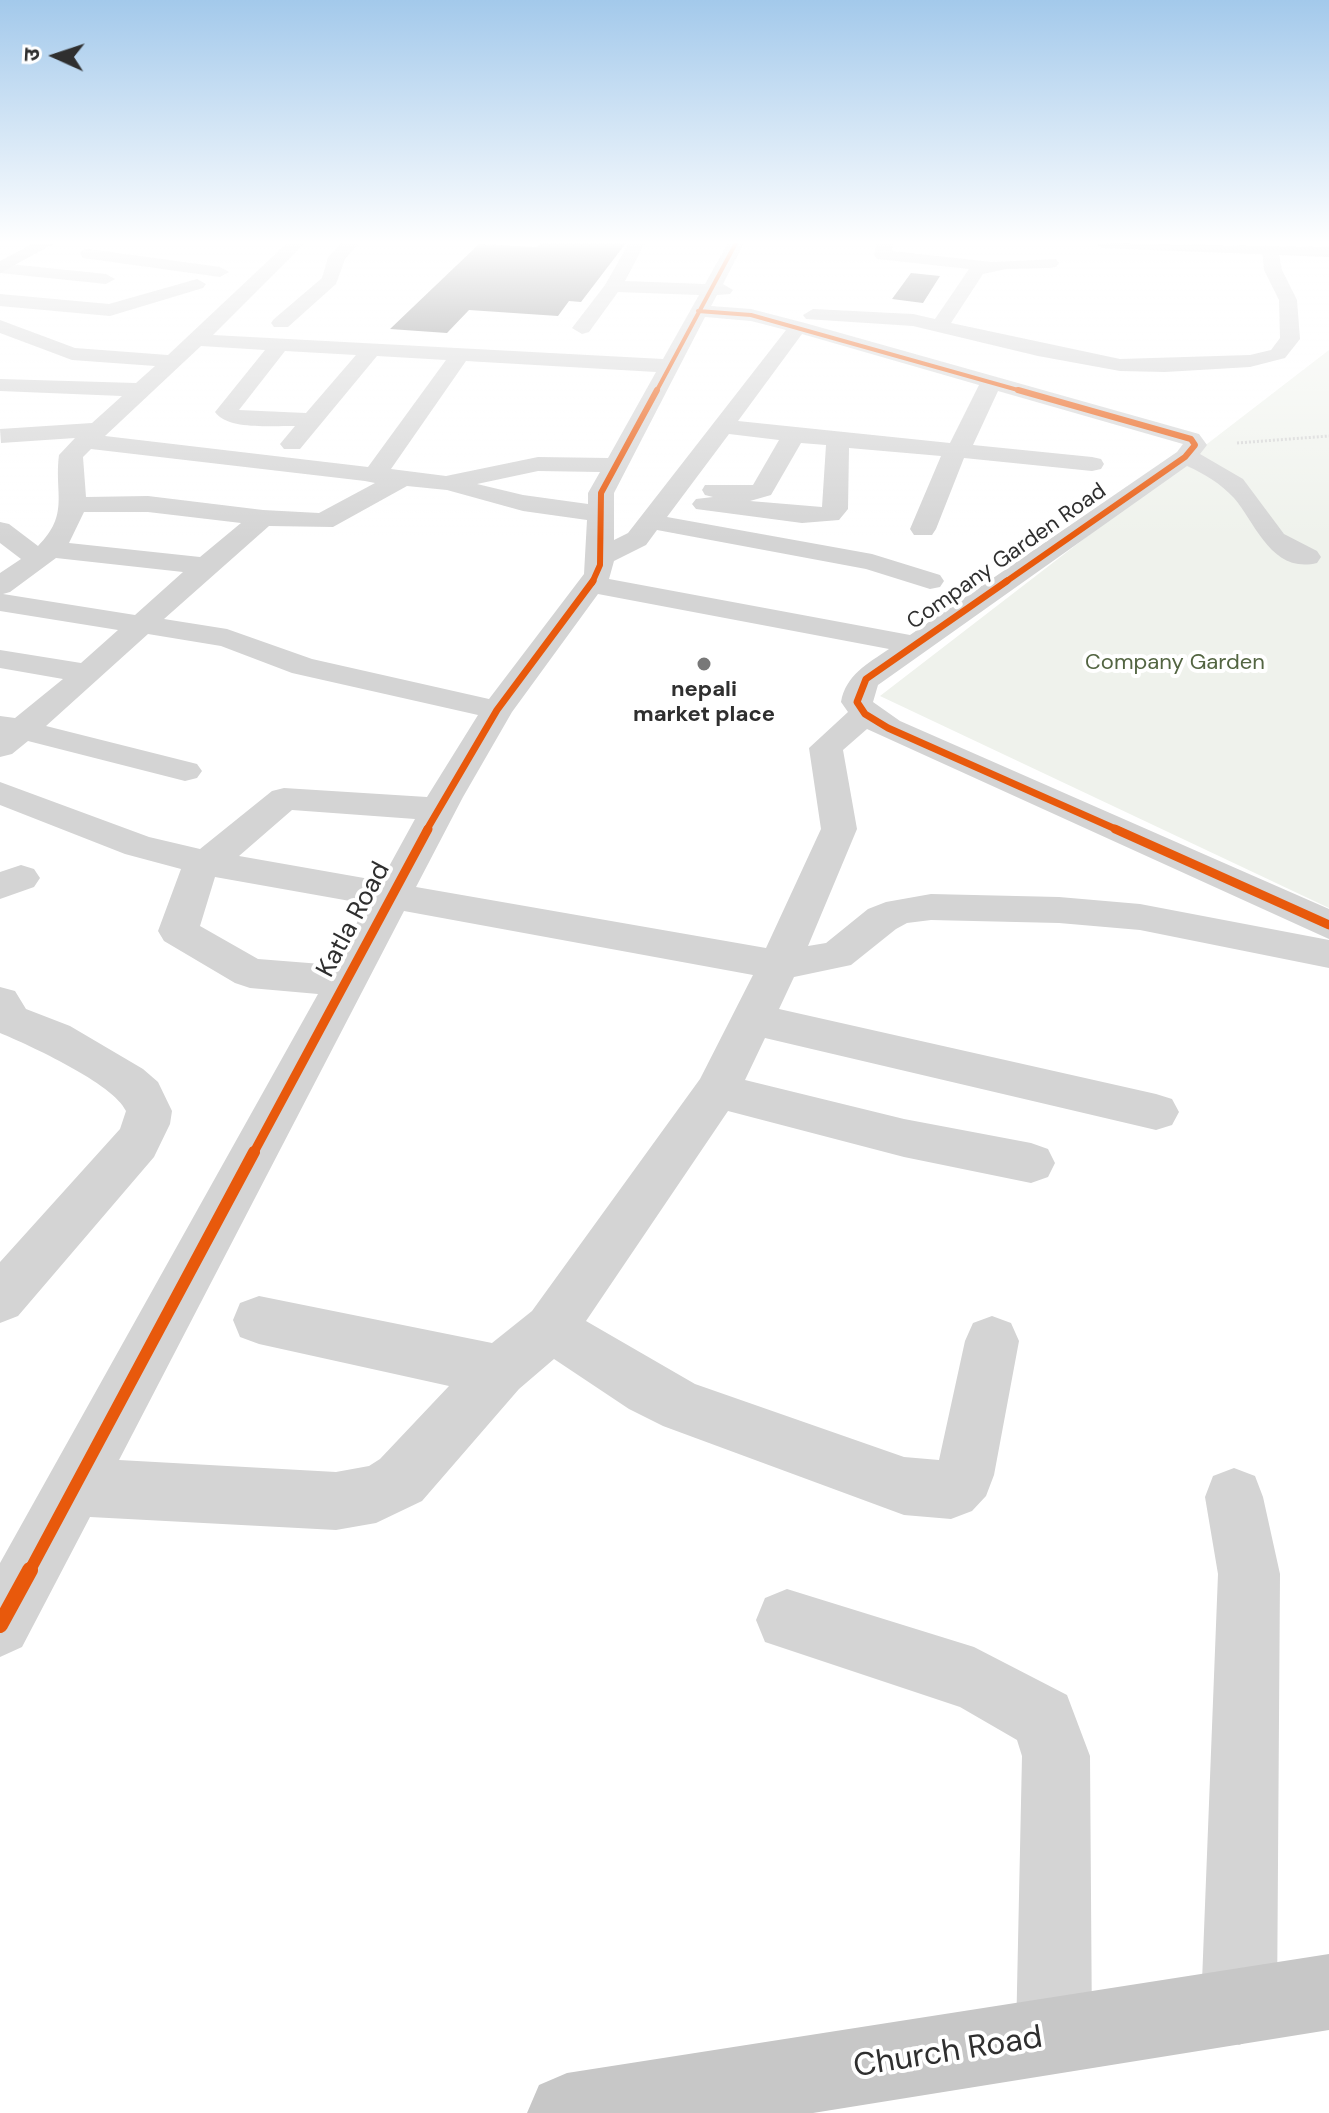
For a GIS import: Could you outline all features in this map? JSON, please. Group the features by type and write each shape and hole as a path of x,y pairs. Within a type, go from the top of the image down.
{"main road":[{"name":"Church Road","path":"567,2113 1329,1992"}],"street":[{"path":"42,342 80,355 172,361"},
{"path":"0,586 45,554 64,531 73,505 71,455 172,361 188,342"},
{"path":"275,342 228,407 227,414 312,420"},
{"path":"323,342 371,350 675,363"},
{"name":"Katla Road","path":"0,1625 391,896 599,537 622,494 626,457 687,342"},
{"path":"599,537 637,539 787,342"},
{"path":"850,342 1177,433 1191,439 1195,445 1185,457 1228,479 1246,496 1273,541 1281,547 1318,560 1329,536"},
{"path":"1004,342 1120,365 1217,365 1270,358 1289,342"},
{"path":"275,464 371,350"},
{"path":"3,385 80,355"},
{"path":"73,505 148,504 263,518 324,521 386,478 460,355"},
{"path":"930,525 953,484 959,449 992,381"},
{"path":"3,385 140,390"},
{"path":"721,426 838,441 959,449 1092,464"},
{"path":"1,436 91,435 275,464 446,483 523,503 599,537 915,645"},
{"path":"663,502 762,490 793,436"},
{"path":"663,502 830,515 835,509 838,441"},
{"path":"446,483 538,464 626,457"},
{"path":"697,457 836,471"},
{"name":"Company Garden Road","path":"865,714 857,702 866,679 1185,457"},
{"path":"663,502 930,581"},
{"path":"8,734 144,625 203,566 263,518"},
{"path":"0,530 45,554 203,566"},
{"path":"0,602 227,638 303,666 497,710"},
{"path":"0,659 86,673"},
{"path":"76,1487 336,1501 376,1494 401,1480 500,1371 551,1328 717,1091 779,965 839,829 826,748 865,714 888,728 1329,925"},
{"path":"8,734 185,771"},
{"path":"0,793 138,846 207,863 779,965 837,955 882,919 900,911 931,907 1059,910 1140,917 1329,954"},
{"path":"346,981 250,973 178,931 198,871 284,799 439,809"},
{"path":"0,1299 137,1143 147,1124 149,1111 142,1095 127,1081 55,1038 4,1016"},
{"path":"753,1019 1156,1112"},
{"path":"717,1091 904,1138 1031,1163"},
{"path":"259,1320 500,1371"},
{"path":"551,1328 649,1390 683,1407 904,1486 927,1490 951,1490 965,1475 992,1341"},
{"path":"1234,1497 1249,1574 1239,2007"},
{"path":"787,1620 974,1679 1044,1718 1056,1756 1054,2036"}],"path":[{"path":"1237,443 1329,436"}],"green space":[{"name":"Company Garden","path":"1329,350 1329,908 880,696"}],"cycle path":[{"path":"0,1625 445,797 497,710 598,575 601,493 683,342"},
{"path":"849,342 1191,439 1195,445 1185,457 866,679 857,702 865,714 888,728 1329,925"}],"place":[{"name":"nepali market place","path":"704,664"}]}
